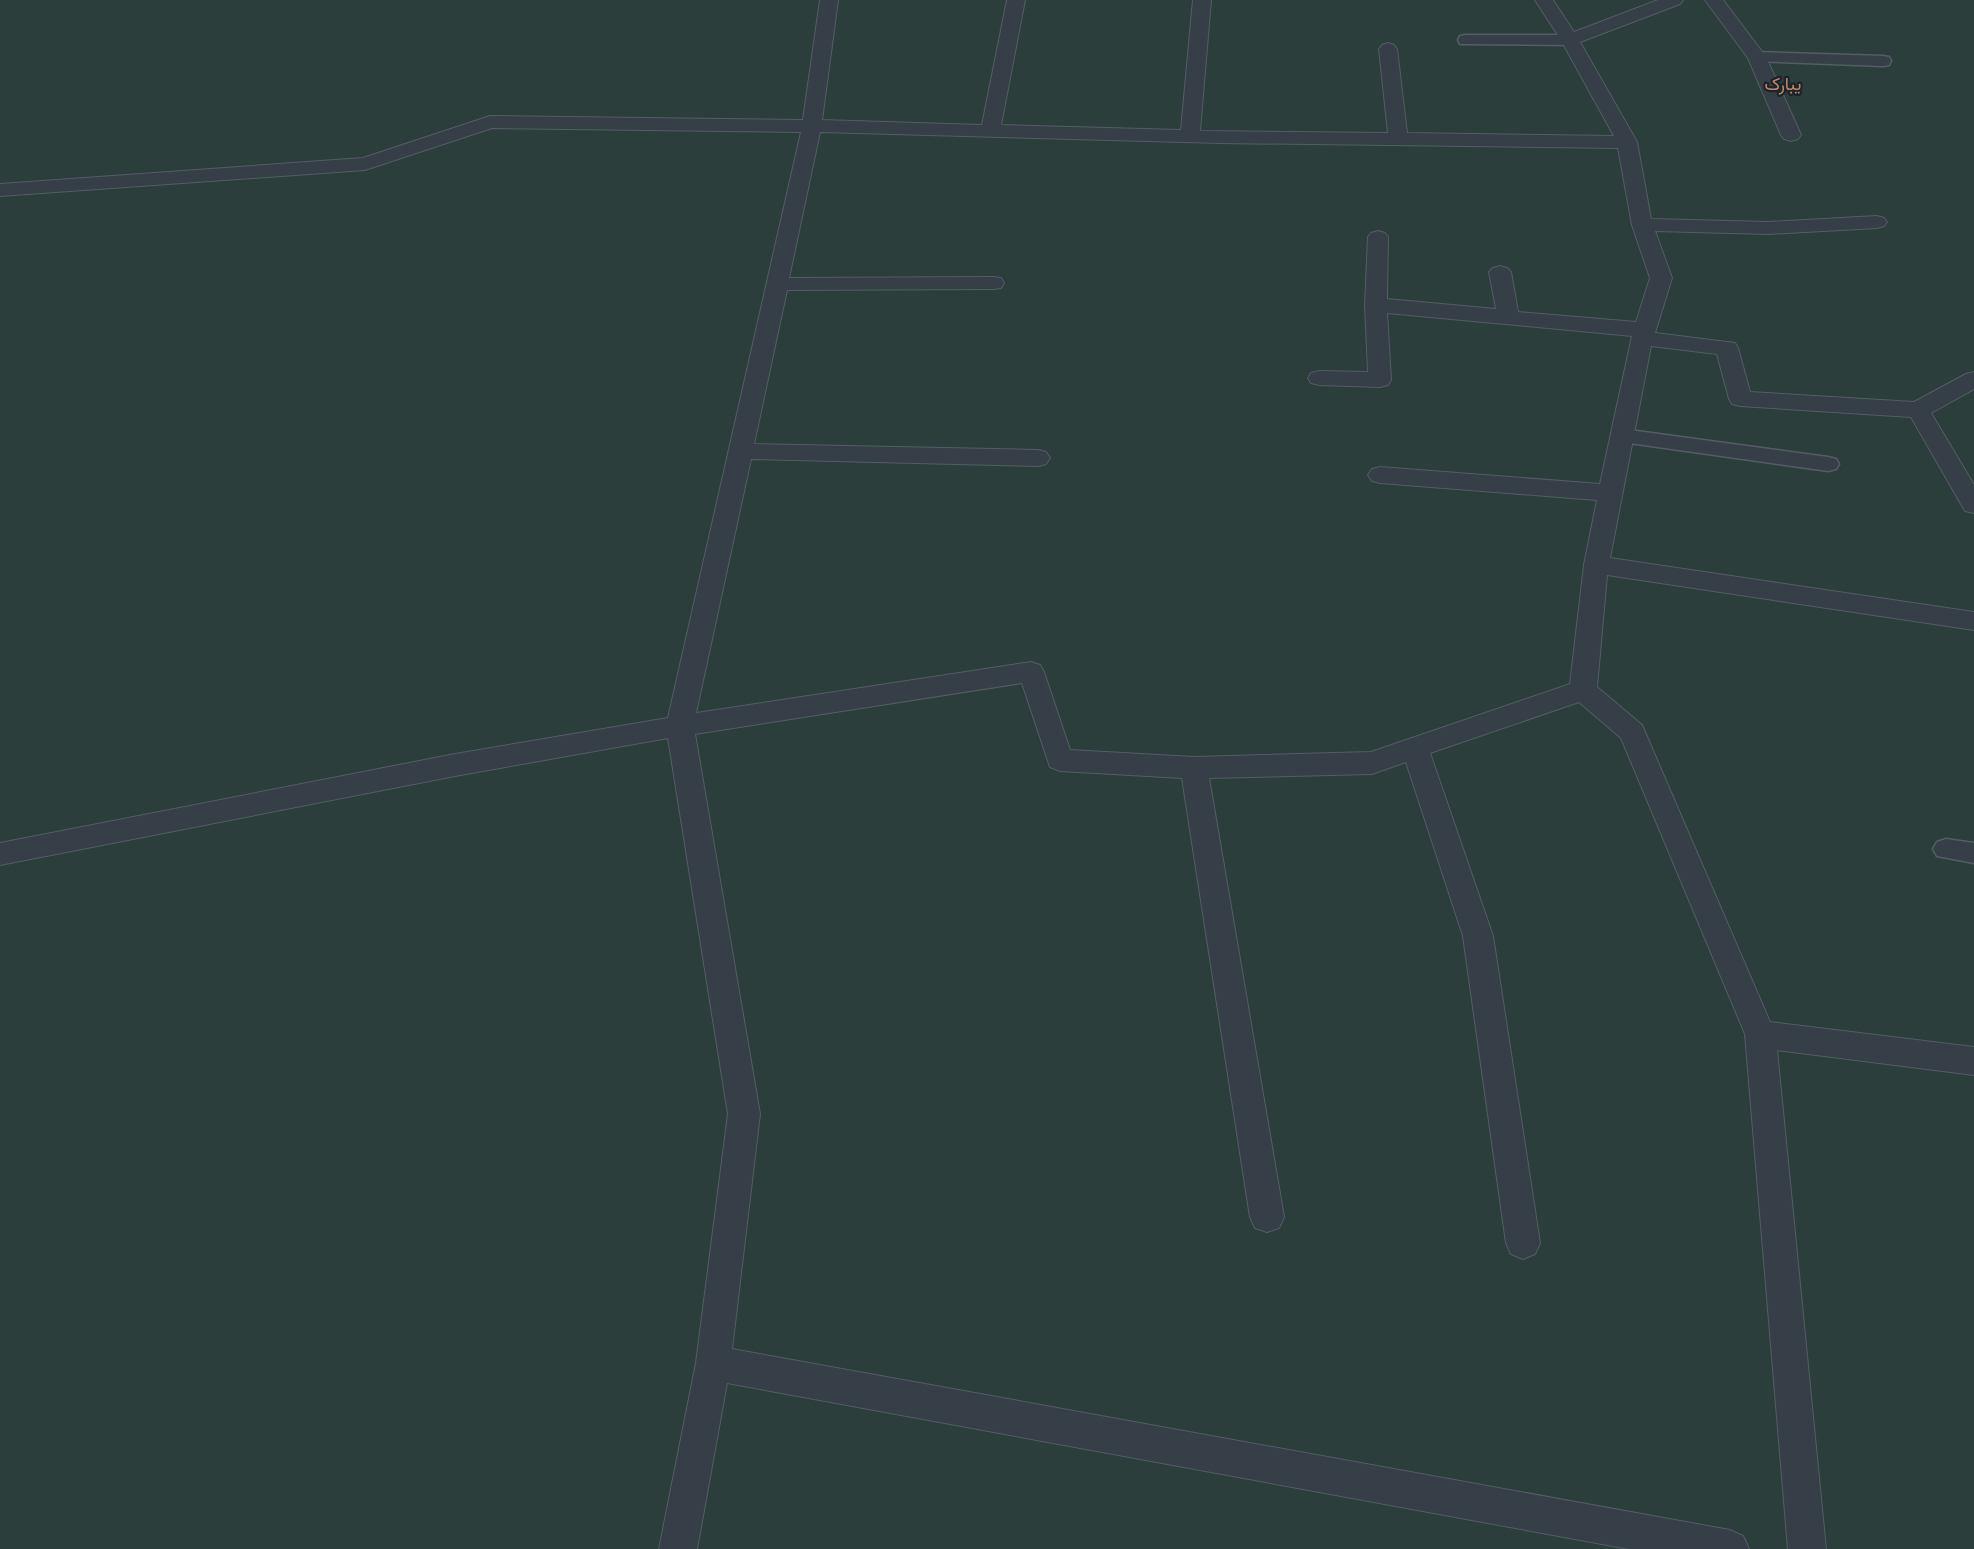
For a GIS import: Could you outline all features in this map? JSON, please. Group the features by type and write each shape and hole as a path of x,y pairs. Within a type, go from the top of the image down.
{"street":[{"path":"678,1549 713,1363 744,1114 680,726 812,126 829,0"},
{"path":"990,131 1016,0"},
{"path":"1190,136 1202,0"},
{"path":"1544,0 1570,40 1627,142 1642,225 1662,278 1643,334 1596,566 1583,690"},
{"path":"1570,40 1674,0"},
{"path":"1714,0 1756,57 1791,135"},
{"path":"1388,49 1398,139"},
{"path":"0,190 365,164 490,122 812,126 1190,136 1627,142"},
{"path":"1642,225 1768,228 1877,222"},
{"path":"1319,378 1380,380 1376,306 1378,237"},
{"path":"1500,272 1508,318"},
{"path":"778,284 993,283"},
{"path":"1376,306 1508,318 1643,334 1727,348 1740,398 1918,410 1974,379"},
{"path":"1918,410 1974,505"},
{"path":"740,450 1038,458"},
{"path":"1380,476 1611,493"},
{"path":"1596,566 1974,621"},
{"path":"0,854 456,766 680,726 1031,672 1060,760 1194,768 1372,763 1583,690"},
{"path":"1583,690 1632,732 1760,1034 1807,1549"},
{"path":"1415,748 1478,936 1523,1242"},
{"path":"1194,768 1267,1217"},
{"path":"1760,1034 1974,1061"},
{"path":"713,1363 1730,1549"}],"lane":[{"path":"1466,40 1570,40"},
{"path":"1756,57 1883,61"},
{"path":"1622,436 1828,464"},
{"path":"1946,849 1974,853"}],"green space":[{"path":"0,0 1974,0 1974,1549 0,1549"}],"district":[{"name":"یبارک","path":"1783,84"}]}
